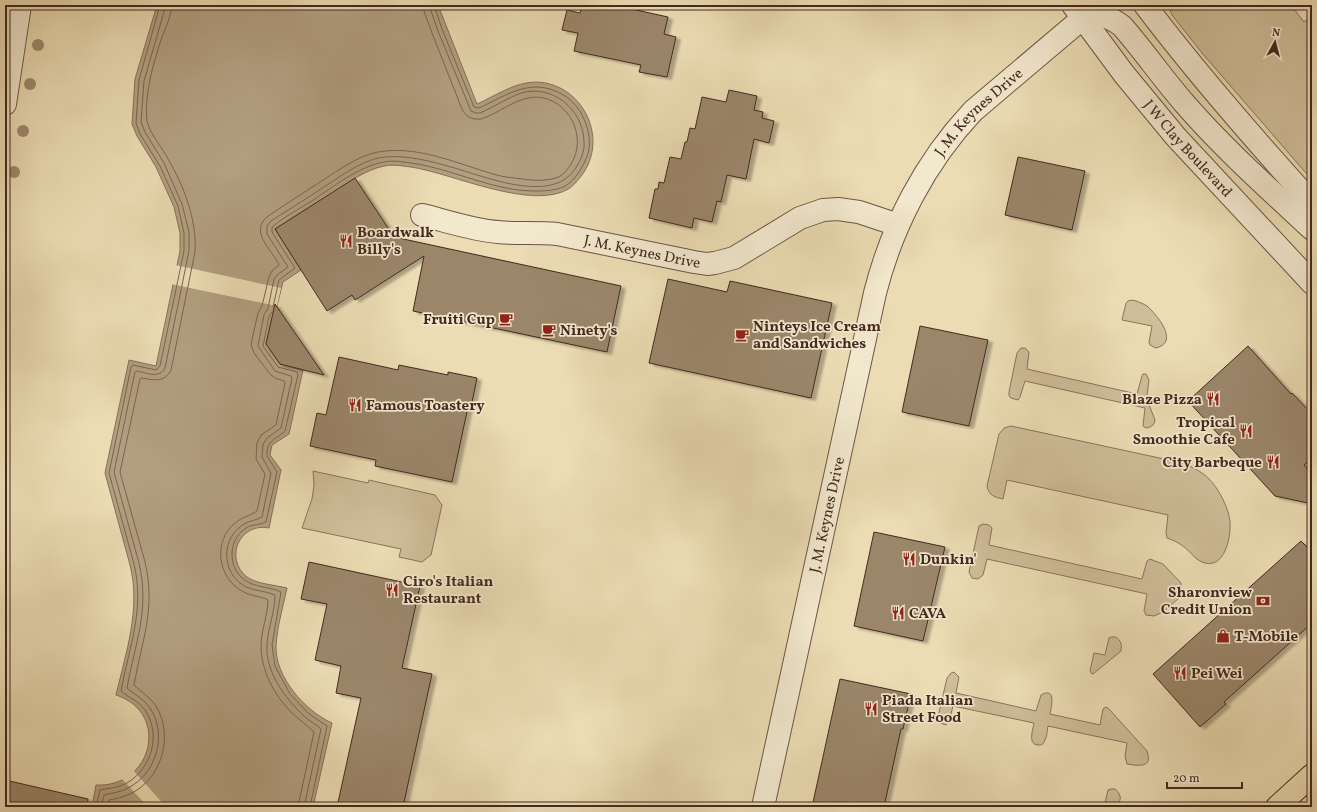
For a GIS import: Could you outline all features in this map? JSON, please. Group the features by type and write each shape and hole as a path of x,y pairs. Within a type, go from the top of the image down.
{"main road":[{"path":"1277,807 1312,775"}],"street":[{"path":"5,104 20,5"},
{"path":"1145,5 1246,130 1312,203"},
{"path":"1084,9 1093,15 1111,18 1122,26 1185,104 1210,132 1312,229"},
{"name":"J. M. Keynes Drive","path":"763,807 875,294 885,259 898,225 932,163 956,130 973,111 1084,9"},
{"name":"J W Clay Boulevard","path":"1084,9 1124,74 1176,137 1312,283"},
{"name":"J. M. Keynes Drive","path":"422,215 478,229 498,232 539,232 575,237 655,255 707,264 734,258 800,218 827,210 838,209 859,212 898,225"}],"shaded area":[{"path":"1168,5 1291,5 1304,22 1312,16 1312,180 1202,53 1172,15"},
{"path":"1132,300 1147,306 1161,322 1166,334 1166,340 1163,345 1156,348 1150,345 1149,342 1152,326 1122,320 1126,303"},
{"path":"1021,348 1025,348 1029,352 1027,369 1137,394 1142,376 1143,374 1146,374 1149,380 1147,396 1155,420 1154,424 1148,428 1143,426 1145,408 1025,381 1018,400 1011,398 1009,396 1009,392 1017,353"},
{"path":"1011,426 1178,462 1198,471 1207,477 1215,486 1227,508 1230,528 1228,543 1222,556 1217,561 1205,563 1196,558 1186,548 1167,538 1166,533 1168,515 1007,480 1003,499 993,496 989,492 987,486 999,434 1004,428"},
{"path":"313,471 368,483 369,480 435,495 442,505 431,555 422,562 399,557 401,549 302,528 312,499 314,485"},
{"path":"983,524 989,525 992,528 989,545 1142,579 1147,561 1150,559 1163,564 1181,583 1179,598 1163,612 1154,616 1146,615 1144,611 1147,594 987,559 983,575 978,579 972,578 969,572 979,526"},
{"path":"1116,637 1120,641 1121,651 1092,674 1090,671 1094,653 1105,655 1109,638"},
{"path":"954,672 959,677 956,693 1036,711 1041,695 1049,693 1052,699 1050,714 1100,725 1103,709 1106,707 1147,751 1148,760 1144,765 1127,764 1125,756 1127,743 1048,726 1043,744 1035,744 1032,740 1034,723 953,706 949,722 946,725 940,723 938,721 938,717 947,678"},
{"path":"1115,789 1117,791 1120,796 1120,800 1115,807 1104,807 1108,790"}],"water":[{"path":"157,5 438,5 477,104 520,84 536,82 552,85 566,91 577,101 586,114 591,128 593,142 591,158 584,172 570,188 554,194 535,196 514,193 492,189 411,167 387,165 356,177 275,229 301,270 283,282 277,306 280,311 272,317 266,344 280,364 303,370 289,434 272,445 270,455 281,470 269,528 258,528 243,536 238,544 236,552 240,569 247,577 261,583 287,588 279,624 276,646 277,658 286,681 302,702 322,718 332,723 313,807 92,807 96,785 115,783 130,775 141,763 148,748 149,732 144,717 133,704 116,695 128,647 134,598 130,565 105,473 129,360 156,366 180,251 180,233 174,207 156,167 137,136 132,124 135,79"}],"pier":[{"path":"175,265 281,288 277,306 171,284"},
{"path":"133,770 166,807 148,807 122,779"}],"building":[{"path":"582,5 637,5 636,10 668,17 664,34 676,37 667,77 639,72 641,65 574,51 578,33 562,30 567,10 580,13"},
{"path":"729,90 757,96 754,110 763,112 762,118 774,121 769,143 754,139 746,179 727,175 721,202 717,201 712,222 694,218 692,228 649,218 655,189 658,189 659,182 664,183 670,157 681,159 690,128 695,129 702,97 726,102"},
{"path":"1018,157 1085,171 1072,230 1005,215"},
{"path":"355,178 394,237 621,286 607,352 413,311 424,256 355,300 352,295 327,311 275,229"},
{"path":"668,279 727,292 730,281 832,303 811,398 649,363"},
{"path":"275,304 324,375 280,364 266,344"},
{"path":"920,326 988,340 969,426 902,412"},
{"path":"1248,346 1291,394 1292,393 1312,414 1312,458 1304,465 1312,474 1312,484 1308,503 1275,496 1188,401"},
{"path":"339,357 398,370 399,365 448,375 448,372 477,378 471,407 468,407 452,482 375,466 376,460 310,446 317,413 326,415"},
{"path":"874,532 945,547 923,641 854,626"},
{"path":"1301,541 1312,552 1312,623 1224,702 1226,704 1200,727 1153,674"},
{"path":"309,562 420,586 402,668 432,674 403,807 337,807 361,698 336,693 341,666 315,660 327,604 301,599"},
{"path":"840,679 911,694 903,729 901,729 884,807 812,807"},
{"path":"5,780 88,799 87,807 5,807"}],"place":[{"name":"Boardwalk Billy's","path":"346,241"},
{"name":"Fruiti Cup","path":"506,319"},
{"name":"Ninety's","path":"549,330"},
{"name":"Ninteys Ice Cream and Sandwiches","path":"742,335"},
{"name":"Blaze Pizza","path":"1213,399"},
{"name":"Famous Toastery","path":"355,405"},
{"name":"Tropical Smoothie Cafe","path":"1246,431"},
{"name":"City Barbeque","path":"1273,462"},
{"name":"Dunkin'","path":"909,559"},
{"name":"Ciro's Italian Restaurant","path":"392,590"},
{"name":"Sharonview Credit Union","path":"1263,601"},
{"name":"CAVA","path":"898,613"},
{"name":"T-Mobile","path":"1223,636"},
{"name":"Pei Wei","path":"1180,673"},
{"name":"Piada Italian Street Food","path":"871,709"}]}
